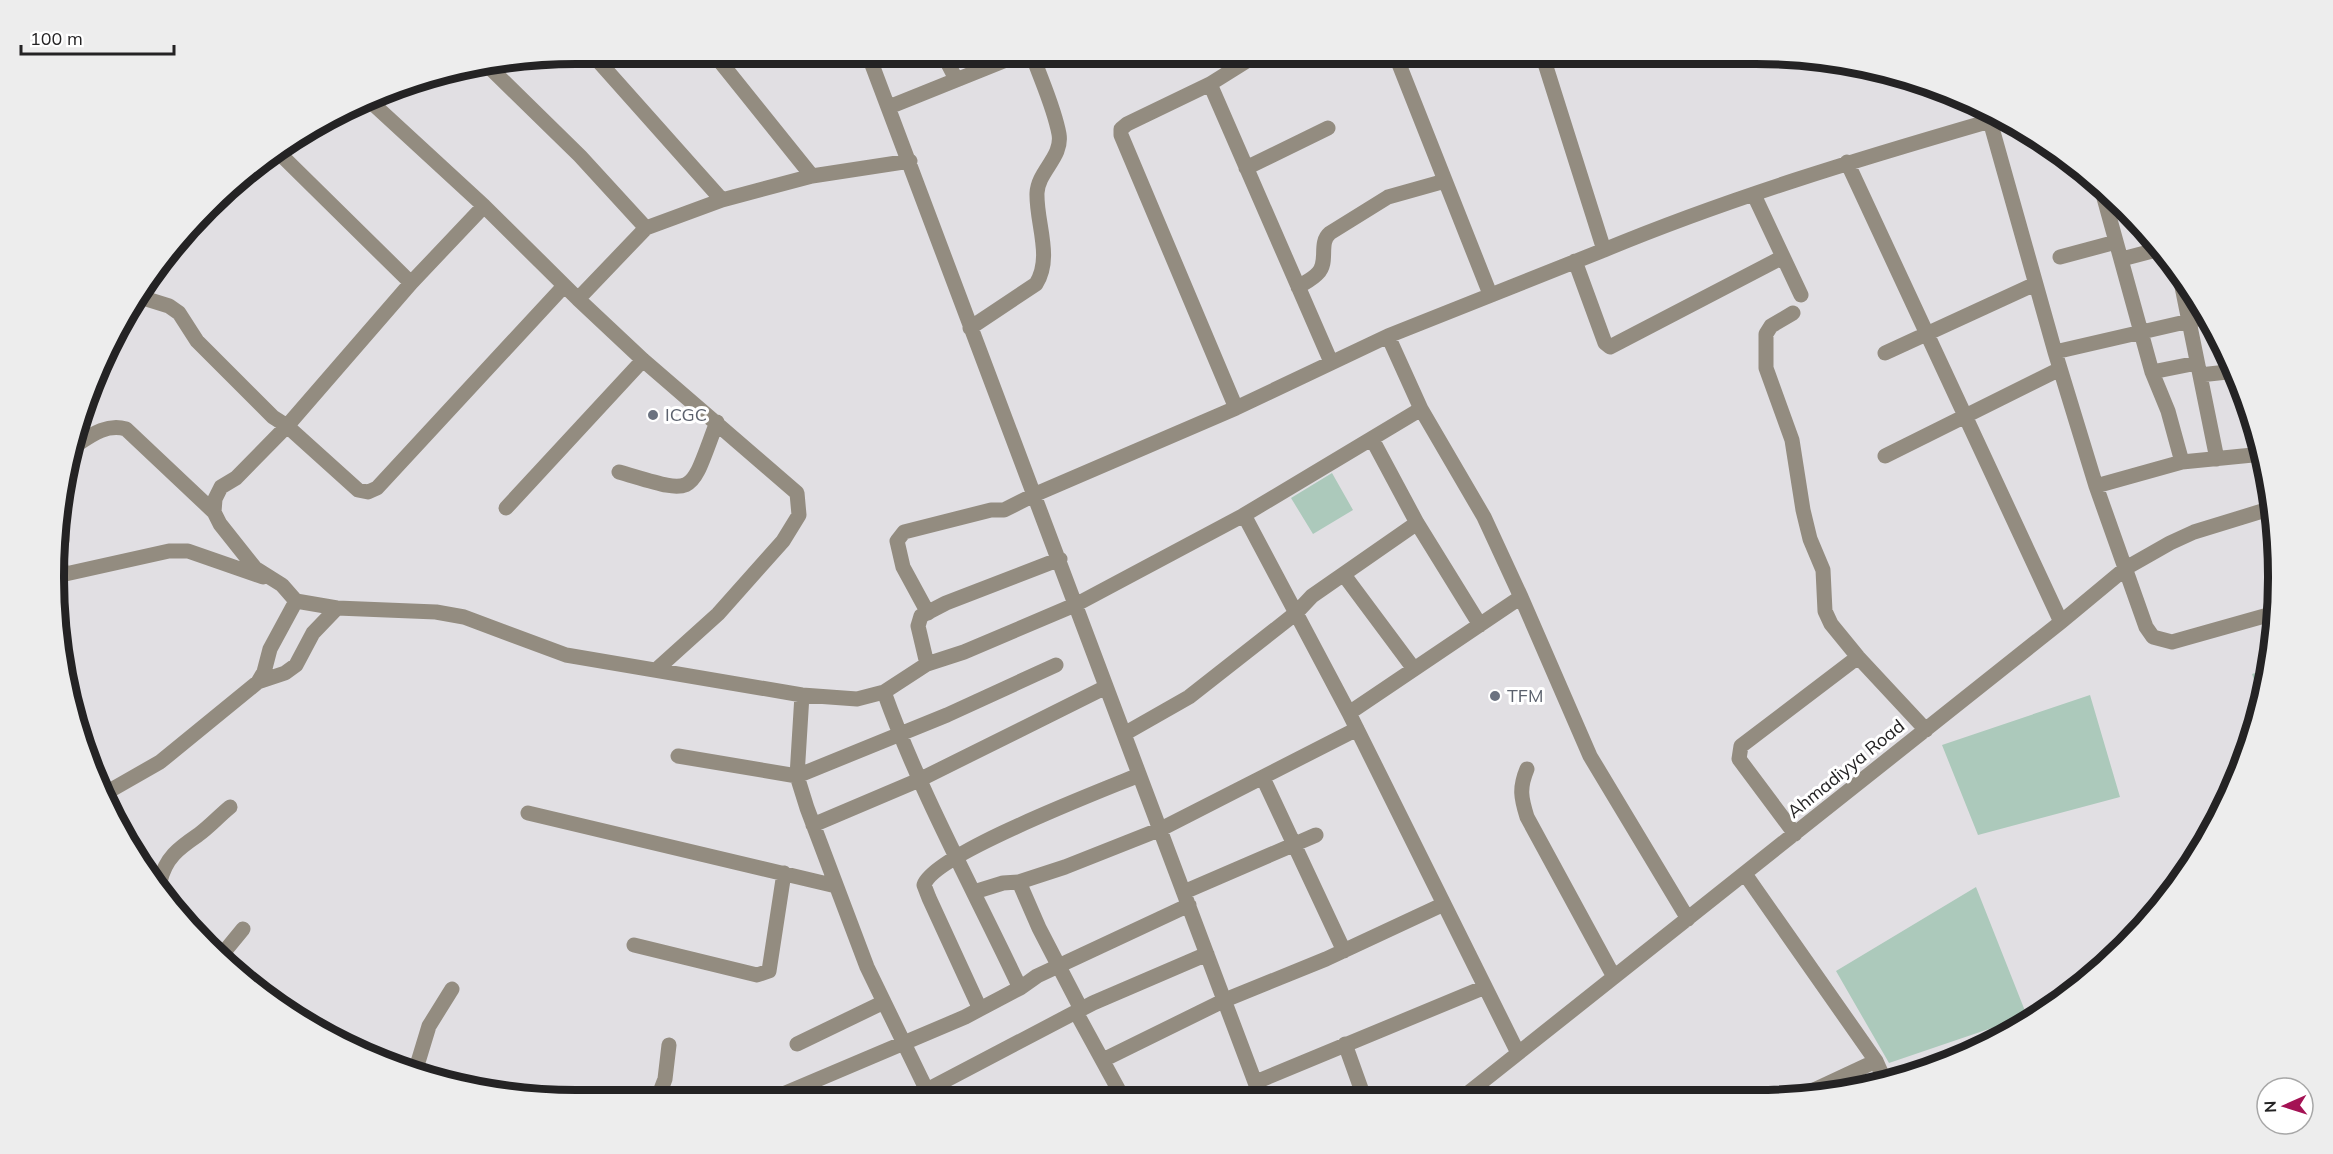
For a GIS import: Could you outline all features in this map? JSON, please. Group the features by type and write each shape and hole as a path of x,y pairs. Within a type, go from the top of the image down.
{"street":[{"path":"601,64 722,200"},
{"path":"722,64 812,176"},
{"path":"872,64 1259,1090"},
{"path":"948,64 956,79"},
{"path":"889,107 995,64"},
{"path":"970,328 1036,284 1042,275 1044,260 1037,191 1040,179 1058,149 1059,134 1035,64"},
{"path":"1236,408 1121,135 1121,129 1210,84 1242,64"},
{"path":"1399,64 1490,294"},
{"path":"1545,64 1604,250"},
{"path":"494,71 580,156 646,228"},
{"path":"1210,84 1331,362"},
{"path":"376,106 484,206 564,286 643,360 796,493 799,515 783,542 718,614 657,669"},
{"path":"927,613 903,567 897,542 899,536 904,532 966,516 1004,510 1236,408 1388,336 1661,226 1847,162 1991,121"},
{"path":"1997,125 2035,284 2060,369 2096,486 2146,627 2153,637 2161,641 2172,642 2267,616"},
{"path":"1246,168 1328,128"},
{"path":"283,157 411,283"},
{"path":"578,299 646,228 722,200 812,176 910,161"},
{"path":"1847,162 2061,622"},
{"path":"1298,287 1319,273 1324,258 1324,242 1330,233 1388,196 1445,181"},
{"path":"1754,195 1801,295"},
{"path":"2105,203 2152,372 2168,411 2181,462"},
{"path":"214,512 215,499 221,487 236,478 286,426 411,283 484,206"},
{"path":"2060,257 2116,242"},
{"path":"2122,259 2151,251"},
{"path":"1575,261 1605,343 1610,347 1784,257"},
{"path":"1885,353 2035,284"},
{"path":"147,299 169,306 179,313 197,341 273,417 358,490 368,492 377,488 564,286"},
{"path":"2183,294 2217,459"},
{"path":"1793,314 1771,326 1766,334 1766,368 1792,441 1803,510 1810,539 1823,570 1825,611 1831,624 1858,657 1926,730"},
{"path":"2055,352 2198,318"},
{"path":"1388,336 1421,409 1484,518 1590,756 1688,919"},
{"path":"506,508 643,360"},
{"path":"1885,456 2060,369"},
{"path":"2152,372 2199,369 2225,370"},
{"path":"83,441 99,431 115,426 126,429 214,512 220,524 255,568 274,580 296,601 337,608 436,612 455,615 566,655 802,695 857,699 884,692 927,664 964,652 1077,604 1244,515 1421,409"},
{"path":"619,472 677,489 688,485 701,470 717,422"},
{"path":"1372,439 1417,523 1480,625"},
{"path":"2096,486 2181,462 2254,455"},
{"name":"Ahmadiyya Road","path":"1473,1090 2126,568 2194,532 2264,510"},
{"path":"1244,515 1349,712 1518,1053"},
{"path":"1124,734 1189,697 1296,613 1312,596 1417,523"},
{"path":"64,574 169,551 188,551 274,580"},
{"path":"927,664 918,626 921,616 946,603 1060,559"},
{"path":"1344,575 1414,669"},
{"path":"1349,712 1521,597"},
{"path":"111,790 160,762 258,682 264,672 270,649 296,601"},
{"path":"258,682 285,673 296,665 313,633 337,608"},
{"path":"1795,834 1739,759 1739,751 1741,746 1858,657"},
{"path":"678,756 797,776 900,734 1056,665"},
{"path":"813,825 919,780 1106,687"},
{"path":"884,692 919,780 954,857 974,892 1020,988"},
{"path":"802,695 797,776 813,825 867,967 927,1090"},
{"path":"974,892 1003,882 1018,882 1056,870 1161,829 1357,729"},
{"path":"1527,769 1520,784 1527,817 1614,977"},
{"path":"980,1009 924,885 928,875 954,857 1139,775"},
{"path":"1263,778 1344,951"},
{"path":"161,877 163,870 181,844 198,834 230,807"},
{"path":"528,813 836,886"},
{"path":"793,1090 904,1044 980,1009 1020,988 1037,976 1187,898 1316,835"},
{"path":"634,945 757,975 765,974 769,971 784,873"},
{"path":"1745,874 1876,1061 1882,1074"},
{"path":"1018,882 1118,1090"},
{"path":"1103,1060 1225,1000 1344,951 1443,904"},
{"path":"226,950 243,929"},
{"path":"936,1090 1113,992 1207,954"},
{"path":"1256,1082 1485,987"},
{"path":"418,1064 429,1026 452,990"},
{"path":"797,1044 884,1002"},
{"path":"1345,1044 1361,1090"},
{"path":"661,1090 665,1079 669,1045"},
{"path":"1825,1085 1876,1061"}],"green space":[{"path":"1332,473 1353,510 1313,534 1291,498"},
{"path":"2260,671 2257,687 2252,674"},
{"path":"2090,695 2120,797 1978,835 1942,745"},
{"path":"1976,887 2026,1013 2011,1021 1889,1063 1836,971"}],"place":[{"name":"ICGC","path":"653,415"},
{"name":"TFM","path":"1495,696"}]}
